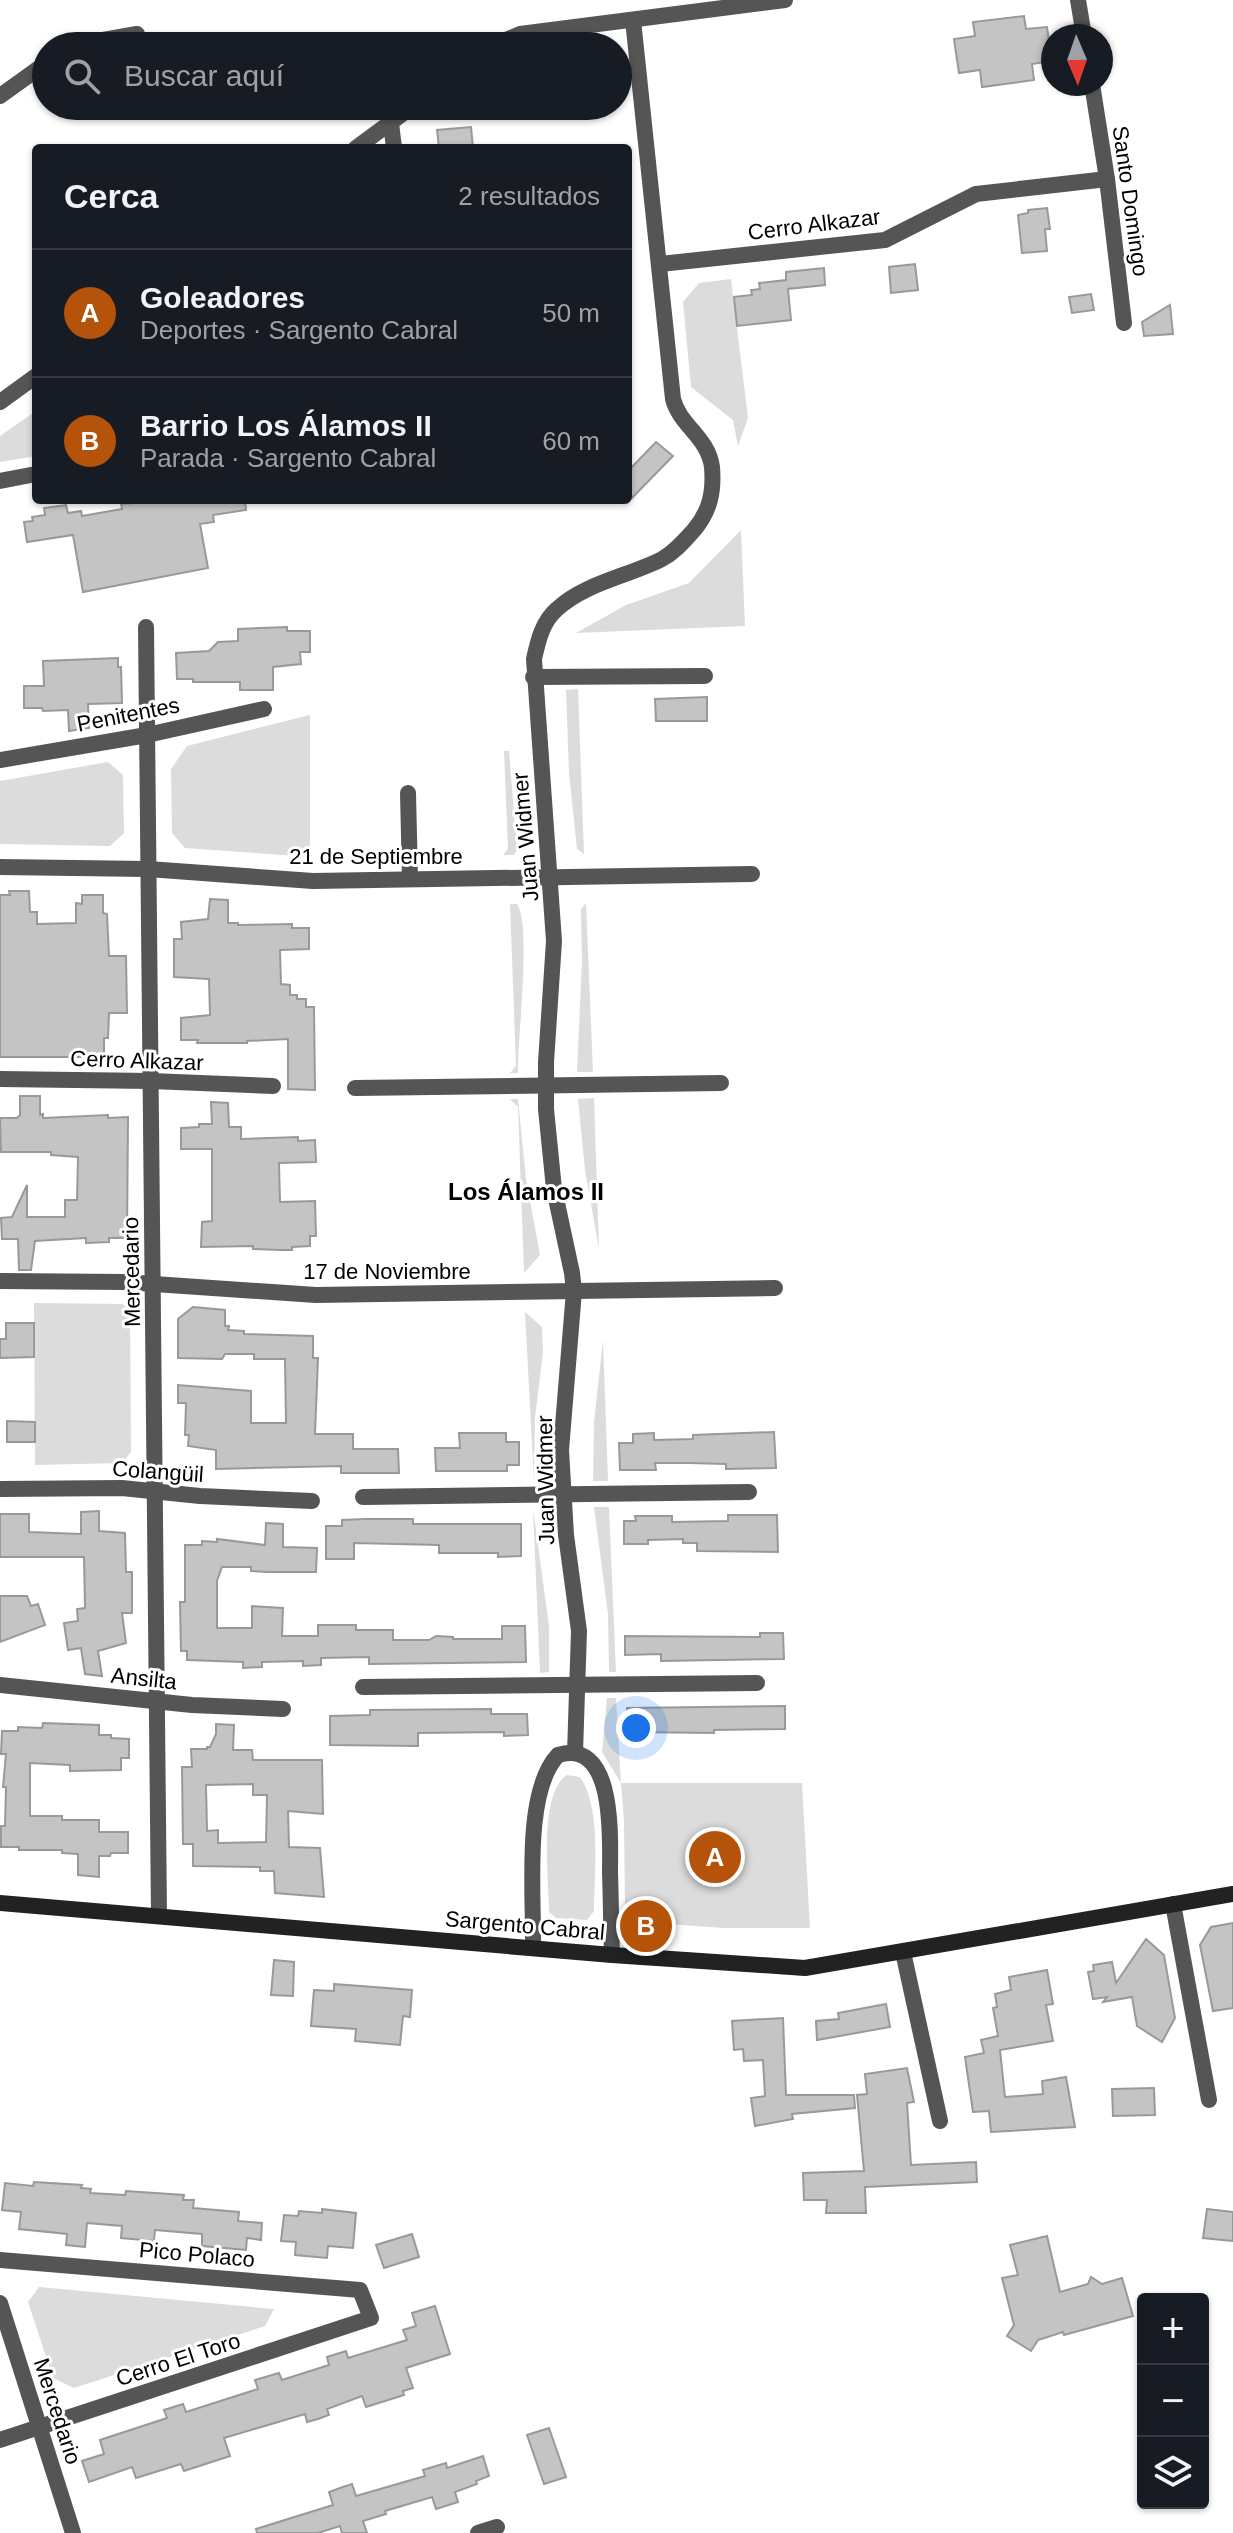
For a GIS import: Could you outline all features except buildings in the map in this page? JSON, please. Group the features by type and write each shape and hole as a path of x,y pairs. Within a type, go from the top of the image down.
{"main road":[{"name":"Sargento Cabral","path":"0,1903 612,1955 805,1968 1233,1894"}],"street":[{"path":"536,32 785,0"},
{"path":"1078,0 1082,24"},
{"name":"Juan Widmer","path":"533,1946 534,1827 542,1779 566,1754 578,1685 579,1631 566,1535 562,1431 574,1291 551,1164 546,1086 554,941 533,677 538,640 554,611 588,590 663,558 690,534 710,507 712,483 709,454 699,435 685,423 673,399 633,20"},
{"path":"0,96 32,73"},
{"name":"Santo Domingo","path":"1094,96 1124,323"},
{"path":"362,144 395,120"},
{"path":"391,123 394,144"},
{"name":"Cerro Alkazar","path":"660,264 885,240 976,194 1107,179"},
{"path":"0,402 32,379"},
{"path":"0,481 32,475"},
{"name":"Mercedario","path":"146,627 159,1916"},
{"path":"533,677 705,676"},
{"name":"Penitentes","path":"0,760 147,735 264,709"},
{"path":"408,793 410,879"},
{"name":"21 de Septiembre","path":"0,867 148,869 313,881 752,874"},
{"name":"Cerro Alkazar","path":"0,1079 273,1086"},
{"path":"355,1088 721,1083"},
{"name":"17 de Noviembre","path":"0,1281 153,1284 316,1295 775,1288"},
{"name":"Colangüil","path":"0,1489 122,1488 312,1501"},
{"path":"363,1497 749,1492"},
{"path":"363,1687 757,1683"},
{"name":"Ansilta","path":"0,1685 192,1705 283,1709"},
{"path":"566,1754 586,1758 596,1769 606,1797 610,1821 612,1955"},
{"path":"1173,1904 1209,2100"},
{"path":"903,1952 940,2121"},
{"name":"Pico Polaco","path":"0,2260 360,2290 371,2318"},
{"name":"Mercedario","path":"0,2303 73,2533"},
{"name":"Cerro El Toro","path":"0,2440 371,2318"},
{"path":"478,2533 497,2527"}],"shaded area":[{"path":"731,279 748,418 738,446 733,420 691,387 683,302 699,283"},
{"path":"32,414 32,457 0,462 0,436"},
{"path":"741,530 745,626 576,633 626,605 689,583"},
{"path":"578,689 584,854 577,849 569,773 566,690"},
{"path":"310,715 310,857 185,848 172,833 171,769 187,746"},
{"path":"504,751 509,751 517,849 514,855 503,855 508,849"},
{"path":"108,762 123,775 124,833 110,846 0,844 0,781"},
{"path":"586,903 593,1072 577,1072 581,909"},
{"path":"510,904 517,904 523,934 518,1073 510,1073 516,1066"},
{"path":"594,1098 599,1249 585,1170 578,1099"},
{"path":"510,1099 518,1099 526,1179 540,1255 524,1273 518,1107"},
{"path":"34,1303 123,1304 130,1311 131,1452 122,1463 35,1465"},
{"path":"525,1312 542,1327 534,1482"},
{"path":"603,1340 608,1481 593,1481 594,1422"},
{"path":"594,1507 609,1507 616,1672 609,1672 608,1614"},
{"path":"533,1508 549,1626 549,1672 540,1673"},
{"path":"607,1698 616,1698 621,1783 602,1752"},
{"path":"567,1775 580,1777 587,1790 594,1823 594,1911 587,1920 556,1918 549,1912 549,1818 558,1785"},
{"path":"621,1783 802,1783 810,1928 725,1928 637,1922 625,1909"},
{"path":"39,2287 274,2309 265,2326 74,2388 53,2378 28,2302"}],"place":[{"name":"Goleadores","path":"715,1857"},
{"name":"Barrio Los Álamos II","path":"646,1926"}],"district":[{"name":"Los Álamos II","path":"526,1192"}]}
